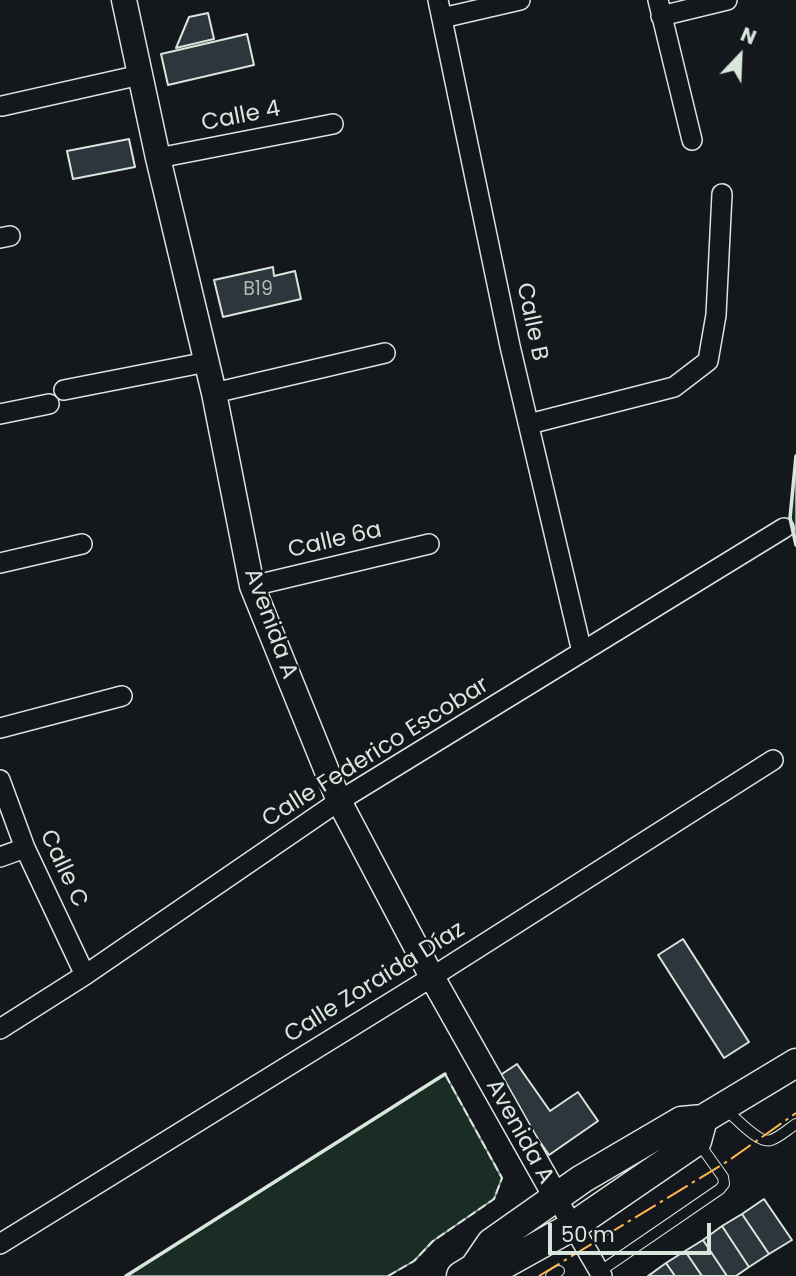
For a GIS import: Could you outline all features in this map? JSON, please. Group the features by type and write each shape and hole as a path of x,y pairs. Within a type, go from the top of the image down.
{"main road":[{"path":"467,1272 503,1265 573,1226 708,1123 796,1063"},
{"path":"467,1272 491,1243 556,1197 681,1121 708,1123"}],"street":[{"name":"Avenida A","path":"124,0 158,158 214,393 253,586 339,802 432,976 556,1197"},
{"path":"440,9 520,0"},
{"path":"692,139 659,8 727,0"},
{"name":"Calle B","path":"440,9 510,346 582,652"},
{"path":"2,106 140,75"},
{"name":"Calle 4","path":"158,158 333,124"},
{"path":"529,424 674,387 708,361 716,315 722,194"},
{"path":"214,393 385,353"},
{"path":"64,390 207,362"},
{"path":"0,414 49,404"},
{"name":"Calle Federico Escobar","path":"0,1029 85,975 339,802 784,528"},
{"path":"0,563 82,544"},
{"name":"Calle 6a","path":"253,586 429,544"},
{"path":"0,728 122,696"},
{"name":"Calle Zoraida Díaz","path":"0,1244 774,760"},
{"name":"Calle C","path":"0,780 25,848 85,975"},
{"path":"0,857 25,848"},
{"path":"556,1197 600,1274"}],"lane":[{"path":"708,1123 764,1141 771,1140 796,1124"},
{"path":"600,1274 724,1184 708,1123"}],"green space":[{"path":"796,456 796,545 790,518"},
{"path":"445,1074 502,1178 494,1199 433,1241 414,1261 388,1276 126,1276"}],"building":[{"path":"208,13 214,39 176,48 189,17"},
{"path":"247,34 254,65 168,85 161,54"},
{"path":"129,139 135,167 73,179 67,151"},
{"path":"273,267 274,276 295,271 301,299 223,317 214,280"},
{"path":"683,939 749,1042 724,1058 658,955"},
{"path":"517,1064 550,1111 578,1092 598,1121 549,1155 496,1078"},
{"path":"764,1199 792,1240 769,1254 742,1214"},
{"path":"742,1214 769,1254 749,1267 722,1226"},
{"path":"722,1226 749,1267 736,1276 727,1276 703,1240"},
{"path":"703,1240 727,1276 702,1276 685,1251"},
{"path":"685,1251 702,1276 675,1276 666,1263"},
{"path":"666,1263 675,1276 648,1276"}],"fence":[{"path":"388,1276 414,1261 433,1241 494,1199 502,1178 445,1074"}],"wall":[{"path":"796,456 790,518 796,545"},
{"path":"126,1276 445,1074"}],"power":[{"path":"539,1276 728,1161 796,1113"}]}
